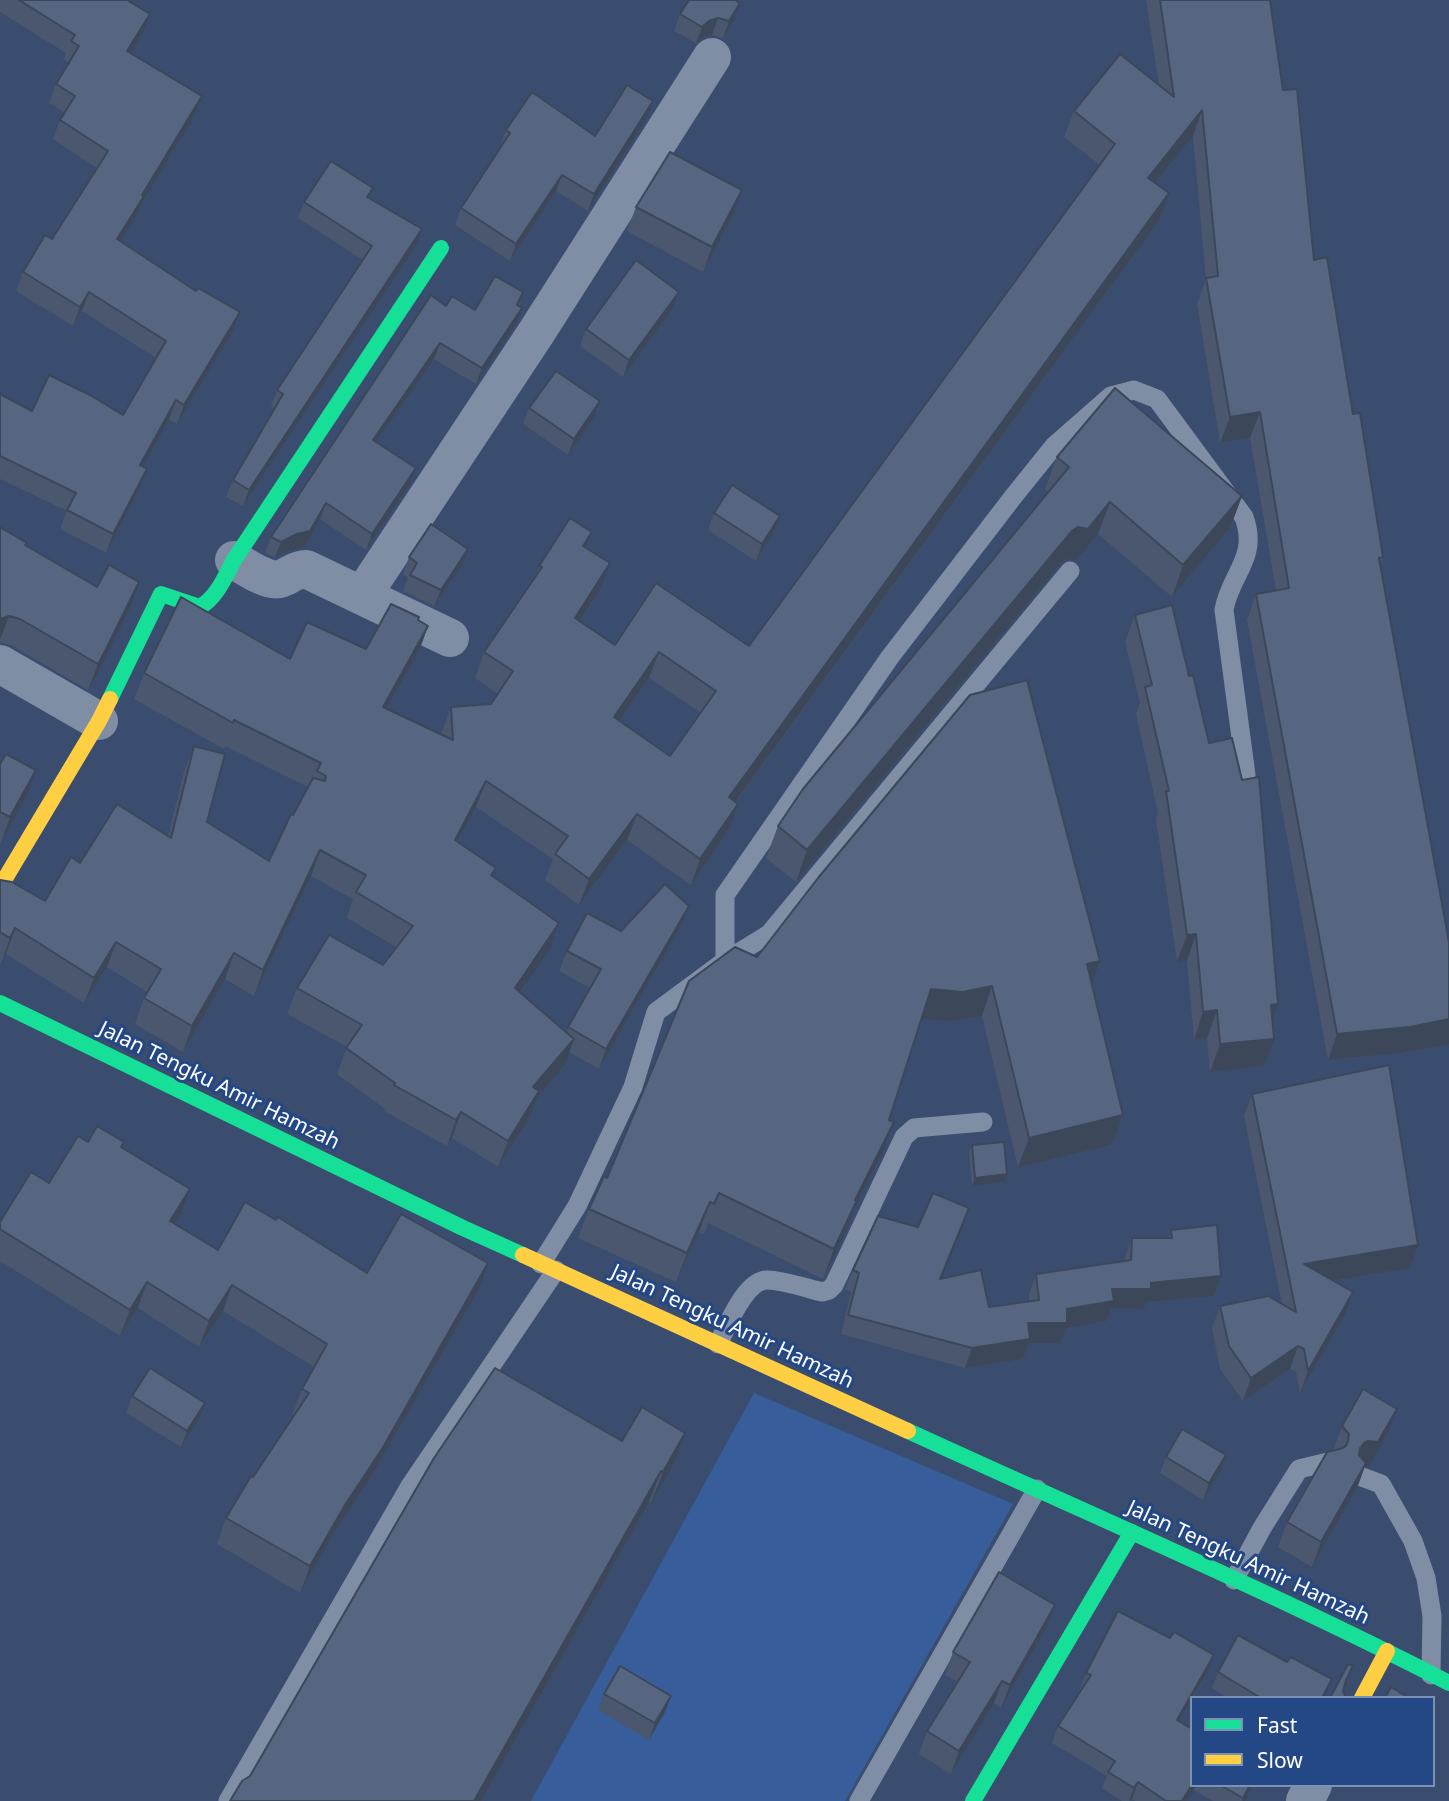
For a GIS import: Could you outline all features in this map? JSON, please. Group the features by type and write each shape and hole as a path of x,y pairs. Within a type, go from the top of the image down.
{"main road":[{"path":"0,887 99,721 161,594 200,607 213,596 441,248"},
{"name":"Jalan Tengku Amir Hamzah","path":"0,1003 463,1228 1132,1532 1387,1651 1449,1683"},
{"path":"973,1801 1132,1532"},
{"path":"1363,1696 1387,1651"}],"street":[{"path":"362,596 536,333 712,57"},
{"path":"234,561 272,580 306,569 450,638"},
{"path":"0,664 99,721"}],"lane":[{"path":"725,961 725,895 890,657 1013,498 1054,446 1111,397 1134,390 1157,400 1244,517 1249,543 1225,601 1224,610 1246,775"},
{"path":"228,1801 410,1486 549,1267 634,1087 656,1012 725,961 769,934 1070,571"},
{"path":"718,1344 745,1294 755,1283 768,1280 822,1292 834,1285 908,1132 914,1128 983,1122"},
{"path":"1234,1580 1262,1528 1299,1469 1328,1462"},
{"path":"1362,1477 1381,1484 1413,1541 1426,1578 1432,1616 1431,1675"},
{"path":"859,1801 1037,1489"}],"shaded area":[{"path":"754,1393 1013,1504 845,1801 531,1801"}],"building":[{"path":"19,0 127,0 150,14 127,51 202,96 117,239 196,291 198,288 240,312 184,405 176,400 140,465 147,469 113,534 67,510 76,493 0,456 0,394 32,411 49,375 123,415 166,341 89,292 80,307 23,272 45,235 52,239 108,151 60,120 75,96 56,84 79,46 71,41 75,35"},
{"path":"689,0 735,0 740,3 729,21 718,18 702,27 680,14"},
{"path":"1160,0 1270,0 1283,90 1297,89 1314,260 1327,257 1353,414 1360,413 1383,557 1379,558 1449,942 1449,1019 1410,1027 1337,1034 1256,594 1289,588 1260,412 1230,417 1206,278 1218,276 1202,110 1148,178 1169,193 729,797 738,804 700,859 637,814 589,879 555,854 568,836 486,781 455,840 496,868 491,875 559,923 515,988 574,1039 533,1087 539,1091 508,1141 461,1112 456,1120 394,1085 395,1083 346,1048 362,1025 297,988 329,935 383,965 413,926 356,892 366,875 320,850 263,970 234,953 192,1026 144,998 161,969 116,942 94,978 15,928 10,938 0,932 0,880 12,882 45,901 71,857 80,863 117,804 171,838 194,746 225,754 207,822 269,861 291,814 293,815 313,778 325,781 326,776 317,771 321,763 234,720 233,723 144,673 181,597 290,659 307,622 366,649 391,604 419,617 418,620 428,626 383,707 453,740 451,707 491,704 513,671 484,652 542,567 539,566 570,518 592,532 583,546 610,563 575,618 615,645 656,583 749,646 1115,144 1074,111 1120,54 1174,97","holes":["659,652 716,691 670,756 614,717"]},
{"path":"627,85 653,101 594,194 562,175 516,244 461,208 510,133 506,130 532,92 595,136"},
{"path":"670,152 742,190 712,247 636,207"},
{"path":"331,161 373,188 367,197 422,229 249,490 233,480 283,394 277,390 372,246 304,202"},
{"path":"636,260 679,292 629,360 586,329"},
{"path":"495,276 523,292 517,305 522,308 482,368 440,343 373,440 416,468 372,534 326,503 310,531 281,542 271,537 431,295 446,306 452,296 475,310"},
{"path":"556,371 600,401 574,439 529,408"},
{"path":"1115,388 1242,496 1183,565 1110,502 1088,529 1078,527 1072,531 807,850 778,826 803,789 1069,467 1057,457"},
{"path":"732,485 780,516 762,544 714,513"},
{"path":"431,524 468,549 441,590 410,575 417,563 409,557"},
{"path":"0,527 27,543 25,545 97,587 109,565 139,582 98,664 20,619 9,616 0,619"},
{"path":"1172,605 1189,676 1193,675 1209,743 1232,738 1242,780 1259,777 1278,1004 1271,1005 1274,1039 1220,1044 1217,1010 1203,1012 1196,934 1187,935 1166,791 1169,791 1145,687 1152,685 1135,615"},
{"path":"1027,680 1100,961 1087,964 1123,1115 1029,1138 992,986 963,992 931,989 889,1120 894,1122 834,1249 719,1193 714,1204 710,1202 687,1253 589,1209 604,1176 607,1178 689,981 735,947 757,957 818,878 970,695"},
{"path":"6,754 36,770 10,817 0,812 0,764"},
{"path":"665,884 689,906 606,1049 568,1027 601,969 567,951 587,913 621,931"},
{"path":"1389,1065 1418,1245 1304,1264 1353,1292 1308,1371 1304,1349 1298,1346 1251,1378 1229,1346 1220,1306 1268,1296 1296,1312 1252,1094"},
{"path":"97,1126 124,1142 121,1147 190,1189 170,1221 218,1250 245,1202 276,1220 278,1217 367,1273 401,1214 488,1263 382,1449 345,1505 310,1566 226,1518 251,1476 253,1477 309,1393 302,1389 327,1344 232,1285 209,1321 147,1282 130,1310 0,1229 0,1222 31,1172 49,1183 78,1136 88,1142"},
{"path":"1004,1142 1007,1174 975,1178 972,1145"},
{"path":"933,1193 969,1208 940,1279 981,1270 989,1307 1039,1300 1036,1274 1131,1260 1132,1238 1172,1238 1171,1230 1217,1225 1221,1276 1151,1283 1151,1289 1112,1289 1114,1301 1067,1309 1067,1323 1028,1323 1030,1339 972,1348 848,1315 859,1273 853,1270 878,1216 918,1227"},
{"path":"150,1368 205,1403 187,1431 132,1396"},
{"path":"495,1368 622,1441 642,1407 685,1433 474,1801 230,1801 242,1781 250,1776 434,1458"},
{"path":"1363,1389 1397,1409 1378,1442 1368,1441 1360,1448 1359,1455 1366,1463 1321,1542 1287,1522 1327,1452 1346,1446 1349,1434 1342,1426"},
{"path":"1182,1429 1226,1455 1209,1483 1166,1457"},
{"path":"999,1572 1055,1605 1010,1685 1002,1681 959,1751 927,1731 970,1662 953,1652"},
{"path":"1118,1611 1170,1638 1174,1632 1214,1655 1177,1720 1190,1728 1191,1787 1182,1801 1166,1801 1138,1782 1134,1788 1108,1772 1115,1761 1058,1726 1091,1675 1086,1673"},
{"path":"1238,1635 1287,1662 1291,1657 1332,1679 1323,1696 1258,1696 1218,1672"},
{"path":"1348,1664 1353,1666 1343,1691 1345,1696 1331,1696"},
{"path":"620,1666 671,1696 655,1723 604,1694"},
{"path":"1391,1687 1406,1696 1386,1696"},
{"path":"1224,1787 1249,1787 1243,1798"}],"traffic: fast":[{"path":"110,699 161,594 200,607 216,592 234,560 441,248"},
{"path":"0,1003 523,1255"},
{"path":"908,1431 1248,1585 1449,1683"},
{"path":"973,1801 1132,1532"}],"traffic: slow":[{"path":"0,887 110,699"},
{"path":"523,1255 908,1431"},
{"path":"1363,1696 1387,1651"}]}
